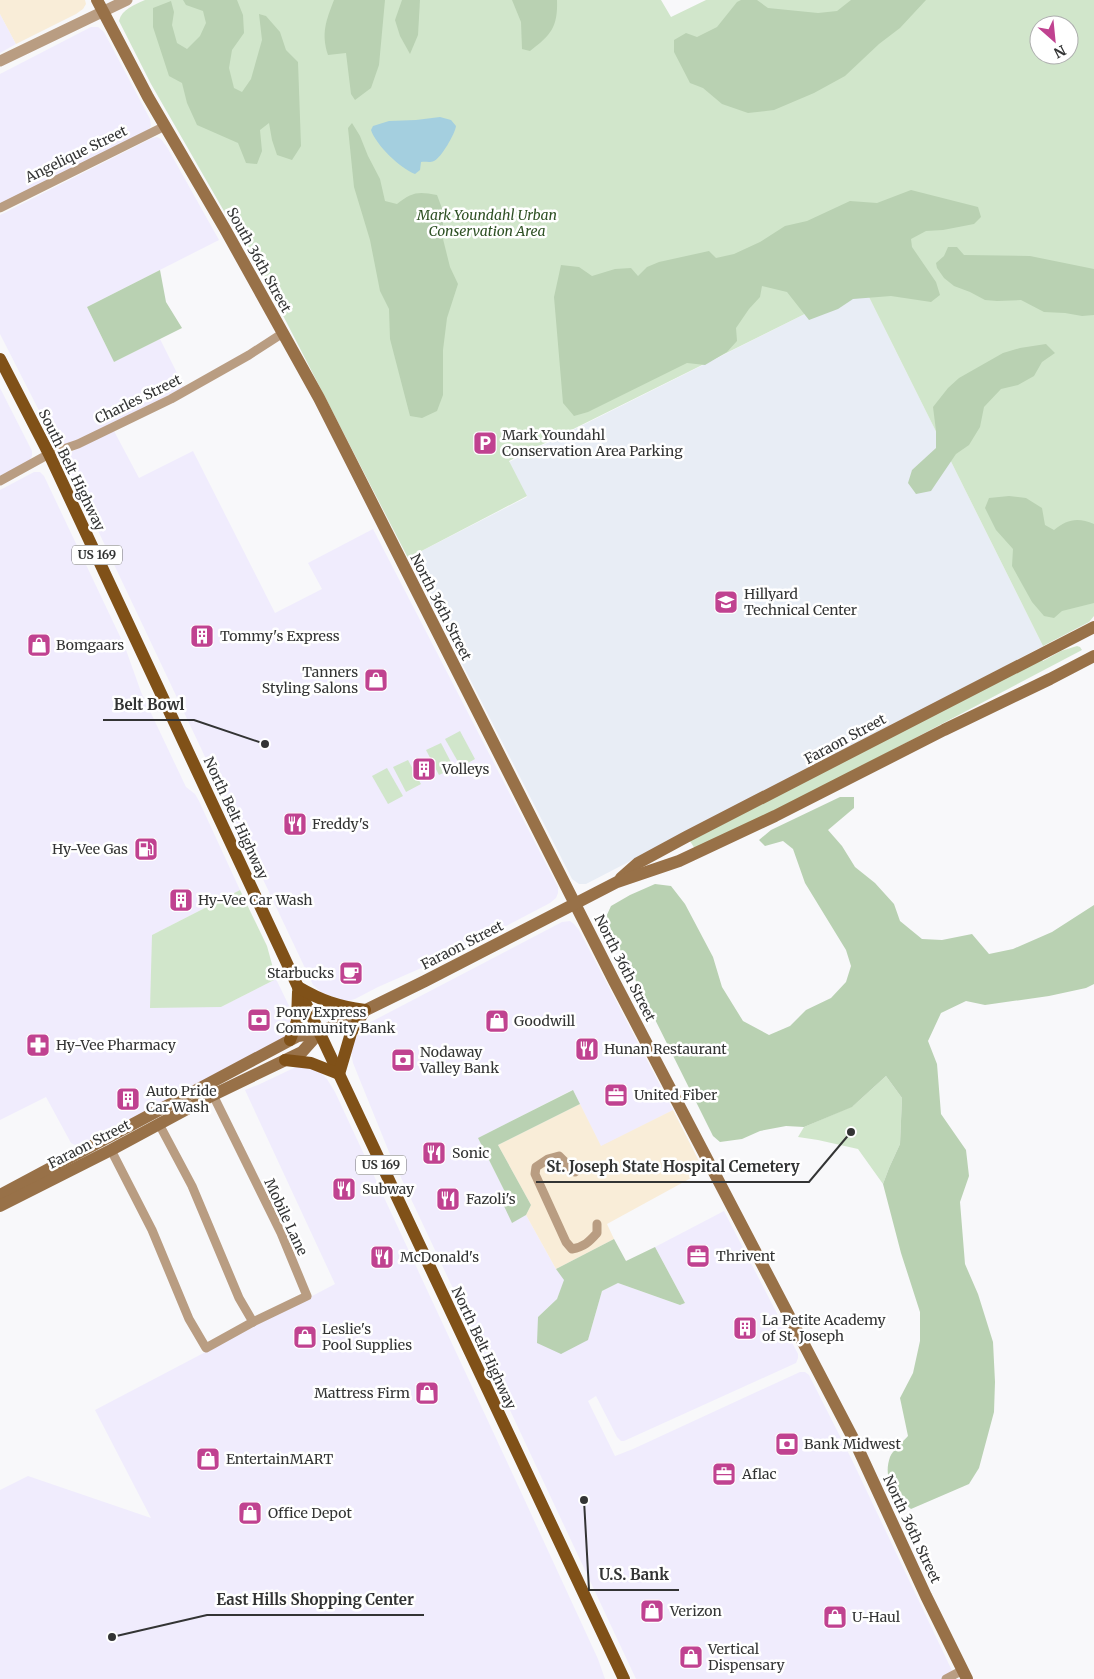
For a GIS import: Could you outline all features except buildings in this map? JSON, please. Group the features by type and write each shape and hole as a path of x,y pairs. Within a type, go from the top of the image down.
{"main road":[{"name":"South 36th Street","path":"96,0 319,398 390,539"},
{"name":"South Belt Highway","path":"0,359 49,454 192,758"},
{"name":"North 36th Street","path":"390,539 614,981 686,1115 855,1442 926,1596 965,1674"},
{"name":"Faraon Street","path":"617,882 638,863 686,837 1093,630"},
{"name":"Faraon Street","path":"0,1196 298,1036 319,1033 617,882 679,861 775,816 1094,656"},
{"name":"North Belt Highway","path":"192,758 319,1033 624,1679"},
{"path":"285,1060 311,1063 339,1074 351,1033 365,1010 327,1003 298,987 298,1021 290,1040"},
{"name":"Faraon Street","path":"0,1206 302,1052 319,1033"}],"street":[{"path":"0,61 127,0"},
{"name":"Angelique Street","path":"0,208 165,126"},
{"name":"Charles Street","path":"0,481 49,454 78,444 171,399 283,334"},
{"name":"Mobile Lane","path":"111,1150 152,1230 189,1319 206,1348 253,1322 307,1296 281,1233 213,1096"},
{"path":"159,1124 192,1186 239,1298 253,1322"},
{"path":"575,1172 559,1156 548,1159 536,1167 535,1174 566,1242 572,1249 583,1247 597,1233 597,1224"},
{"path":"946,1679 965,1674"}],"shaded area":[{"path":"0,0 85,0 86,4 76,14 16,44 0,14"},
{"path":"0,14 16,44 0,53"},
{"path":"91,27 98,27 104,32 150,119 151,126 147,132 0,205 0,74"},
{"path":"157,137 167,147 219,240 87,307 114,362 160,339 184,387 108,426 61,445 54,440 0,334 0,215"},
{"name":"Hillyard Technical Center","path":"863,285 1043,646 586,884 579,884 572,879 408,558 527,497 509,462"},
{"path":"0,388 32,451 32,456 29,461 0,477"},
{"path":"114,431 139,478 193,451 275,613 322,589 308,563 373,529 558,887 556,898 550,903 451,955 355,999 347,1001 322,993 313,985 66,463 66,457 69,453"},
{"path":"34,472 40,472 44,476 125,647 141,692 186,787 195,794 199,801 240,890 152,935 221,1007 276,979 292,1012 289,1036 100,1136 75,1145 71,1143 46,1097 0,1120 0,490"},
{"path":"570,921 579,930 673,1110 601,1147 572,1090 478,1138 509,1200 512,1222 526,1215 556,1269 565,1280 557,1299 538,1317 588,1340 602,1291 618,1283 680,1305 685,1303 655,1247 724,1211 798,1354 796,1363 624,1441 617,1437 596,1396 588,1401 615,1456 800,1372 805,1372 809,1375 852,1460 956,1679 636,1679 389,1152 353,1063 351,1052 352,1043 360,1029 365,1025 562,922"},
{"path":"298,1066 305,1066 320,1072 335,1092 598,1659 605,1679 0,1679 0,1490 28,1476 151,1518 95,1410 335,1284 245,1090"},
{"path":"580,1104 601,1146 673,1110 702,1167 702,1172 607,1224 614,1239 556,1269 526,1215 531,1205 498,1145"}],"green space":[{"name":"Mark Youndahl Urban Conservation Area","path":"145,0 661,0 671,17 706,0 1094,0 1094,616 1089,622 1043,646 863,285 509,461 527,496 408,558 275,300 151,84 119,21 123,13"},
{"path":"183,0 237,0 243,15 244,33 232,50 229,68 234,88 242,92 251,79 262,40 259,14 266,16 280,32 286,50 298,62 301,146 292,160 277,155 269,123 260,130 262,151 257,164 246,163 238,143 197,125 187,103 182,83 169,76 153,27 153,8 171,1 174,12 172,25 177,43 187,49 200,36 206,23 203,11 186,5"},
{"path":"334,0 385,0 379,65 371,88 355,100 351,94 346,53 328,55 326,47 325,27"},
{"path":"402,0 420,0 418,35 410,54 400,36 395,20"},
{"path":"512,0 557,0 556,17 552,30 530,51 522,49 521,22"},
{"path":"741,0 757,0 768,8 818,13 837,11 851,0 926,0 900,28 879,44 845,76 814,93 774,110 748,113 722,104 703,88 690,83 674,52 674,40 686,33 697,37 717,27 737,2"},
{"path":"352,123 380,179 385,201 397,204 407,197 420,193 437,195 443,211 443,239 450,267 458,284 447,318 443,350 443,395 437,411 422,418 410,416 390,339 389,309 380,291 370,240 354,187 348,128"},
{"path":"911,190 978,207 981,217 974,224 926,231 911,239 912,247 936,282 940,295 931,302 891,296 853,299 838,309 809,320 787,292 762,286 760,297 736,328 737,341 727,352 705,365 687,363 588,412 574,416 563,403 554,297 561,265 579,267 592,276 615,269 631,268 638,276 647,267 659,262 709,251 716,258 734,254 760,242 785,226 807,221 850,201 877,203"},
{"path":"948,247 957,247 964,255 1030,256 1094,269 1094,315 1082,316 1044,312 1021,300 985,300 954,286 944,278 936,263 944,256"},
{"path":"160,270 166,302 182,328 114,362 87,307"},
{"path":"1046,344 1055,353 1042,362 1034,376 1018,385 1001,389 984,407 980,427 969,445 956,454 931,491 916,494 908,483 912,470 936,448 933,407 948,388 959,378 1003,353"},
{"path":"1009,496 1026,498 1042,508 1045,525 1054,530 1063,523 1073,520 1083,520 1094,524 1094,603 1062,611 1054,618 1044,616 1032,602 1012,566 1013,549 996,530 985,508 989,498"},
{"path":"1077,646 1082,650 826,785 695,849 690,841 1041,659 1043,661 1061,651"},
{"path":"460,731 475,759 461,767 445,739"},
{"path":"441,743 454,768 439,775 426,750"},
{"path":"408,760 421,784 406,792 393,767"},
{"path":"387,768 403,796 388,804 372,776"},
{"path":"840,797 854,797 854,808 828,830 842,846 855,867 875,883 894,904 900,921 922,939 942,940 972,934 989,954 1013,949 1052,932 1094,905 1094,984 1086,988 1049,996 985,1005 966,1001 941,1013 928,1041 937,1064 941,1114 966,1150 969,1176 960,1202 965,1264 978,1294 993,1342 994,1412 979,1468 969,1484 911,1509 892,1486 888,1473 891,1454 908,1436 900,1398 913,1373 920,1341 920,1312 901,1253 883,1184 900,1144 902,1098 886,1076 852,1107 804,1127 786,1126 760,1131 742,1139 720,1142 713,1136 611,931 606,917 611,906 630,895 655,884 671,886 685,904 713,957 722,987 743,1021 769,1035 790,1026 806,1010 831,998 846,982 851,966 846,950 805,883 793,849 783,841 765,846 759,840 771,830"},
{"path":"240,890 267,946 276,979 221,1007 150,1008 152,935"},
{"path":"886,1076 902,1098 900,1144 883,1184 858,1149 798,1137 804,1127 853,1106"},
{"path":"573,1090 580,1104 498,1145 531,1205 526,1215 512,1223 503,1204 509,1200 478,1138"},
{"path":"614,1239 626,1261 655,1247 685,1303 680,1305 618,1283 602,1291 588,1340 561,1354 537,1343 538,1317 557,1299 564,1280 556,1269"}],"water":[{"path":"440,117 451,120 456,126 453,134 444,151 437,159 432,162 421,162 420,170 415,174 402,167 389,155 371,130 373,126 389,121"}],"place":[{"name":"Mark Youndahl Conservation Area Parking","path":"485,443"},
{"name":"Hillyard Technical Center","path":"726,602"},
{"name":"Tommy's Express","path":"202,636"},
{"name":"Bomgaars","path":"39,645"},
{"name":"Tanners Styling Salons","path":"376,680"},
{"name":"Belt Bowl","path":"265,744"},
{"name":"Volleys","path":"424,769"},
{"name":"Freddy's","path":"295,824"},
{"name":"Hy-Vee Gas","path":"146,849"},
{"name":"Hy-Vee Car Wash","path":"181,900"},
{"name":"Starbucks","path":"351,973"},
{"name":"Pony Express Community Bank","path":"259,1020"},
{"name":"Goodwill","path":"497,1021"},
{"name":"Hy-Vee Pharmacy","path":"38,1045"},
{"name":"Hunan Restaurant","path":"587,1049"},
{"name":"Nodaway Valley Bank","path":"403,1060"},
{"name":"United Fiber","path":"616,1095"},
{"name":"Auto Pride Car Wash","path":"128,1099"},
{"name":"St. Joseph State Hospital Cemetery","path":"851,1132"},
{"name":"Sonic","path":"434,1153"},
{"name":"Subway","path":"344,1189"},
{"name":"Fazoli's","path":"448,1199"},
{"name":"Thrivent","path":"698,1256"},
{"name":"McDonald's","path":"382,1257"},
{"name":"La Petite Academy of St. Joseph","path":"745,1328"},
{"name":"Leslie's Pool Supplies","path":"305,1337"},
{"name":"Mattress Firm","path":"427,1393"},
{"name":"Bank Midwest","path":"787,1444"},
{"name":"EntertainMART","path":"208,1459"},
{"name":"Aflac","path":"724,1474"},
{"name":"U.S. Bank","path":"584,1500"},
{"name":"Office Depot","path":"250,1513"},
{"name":"Verizon","path":"652,1611"},
{"name":"U-Haul","path":"835,1617"},
{"name":"East Hills Shopping Center","path":"112,1637"},
{"name":"Vertical Dispensary","path":"691,1657"}]}
